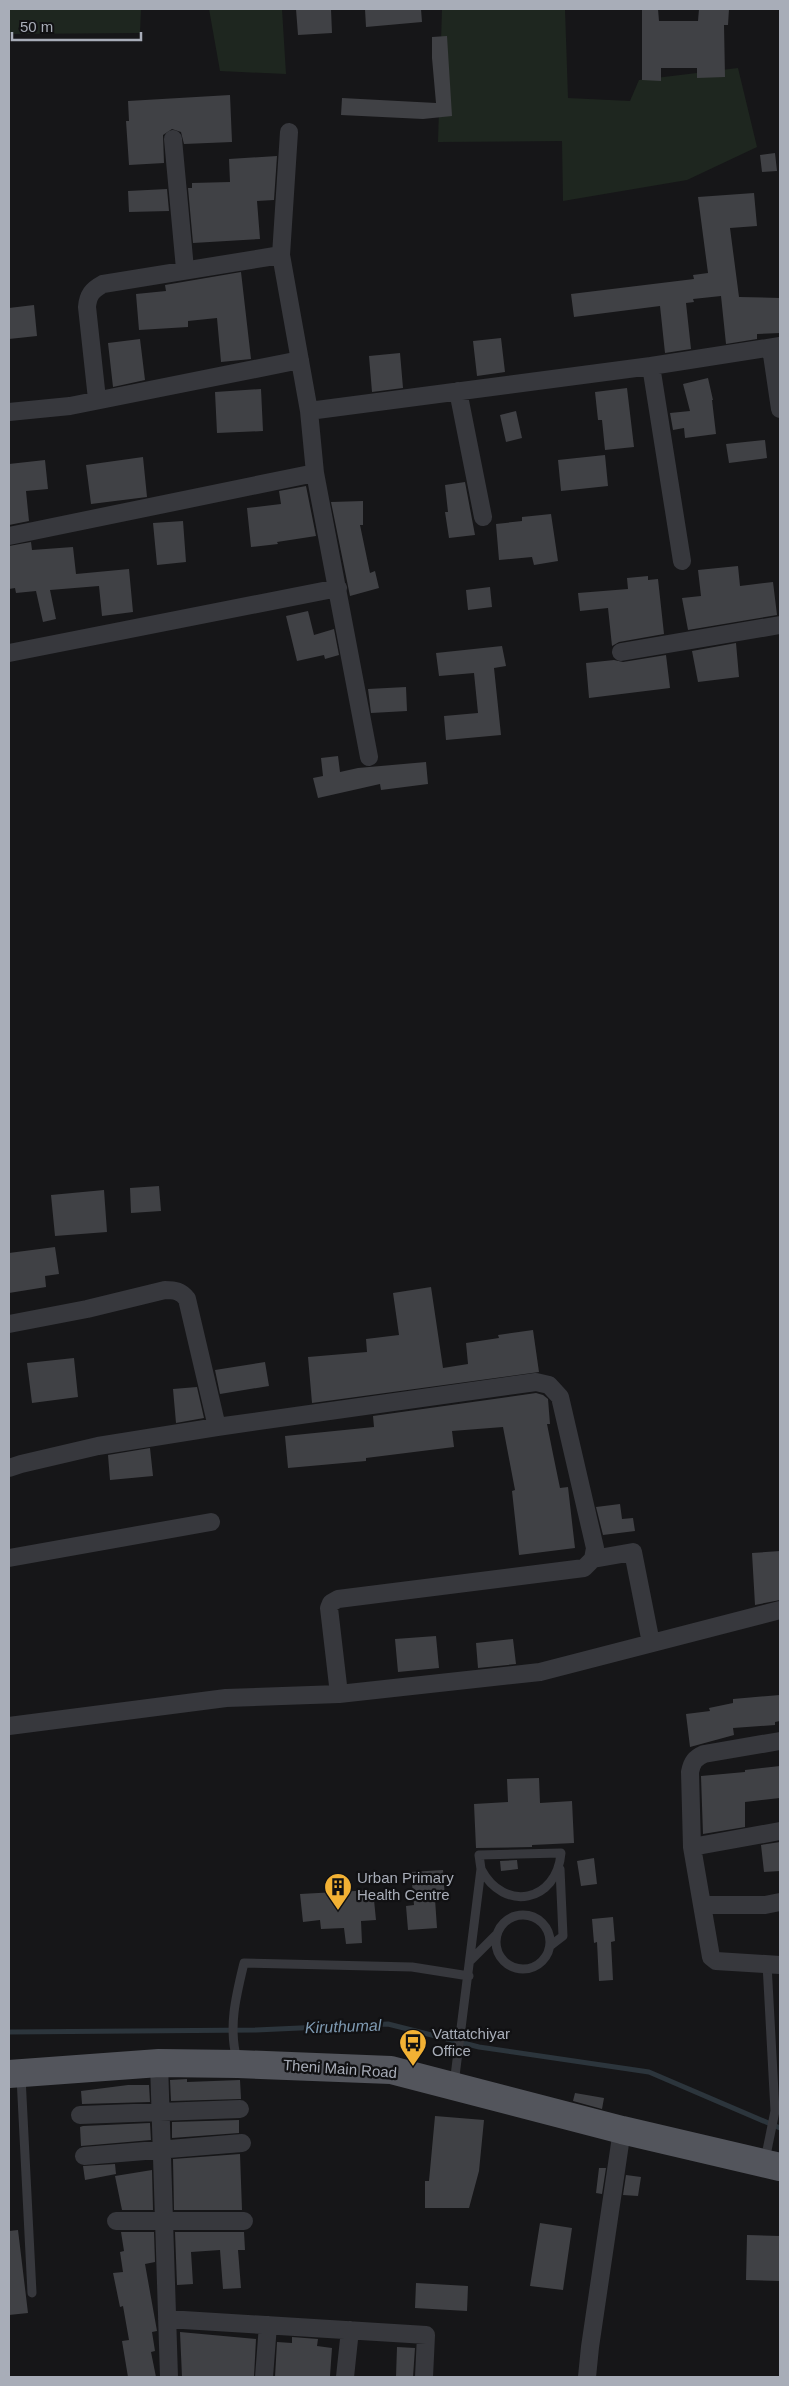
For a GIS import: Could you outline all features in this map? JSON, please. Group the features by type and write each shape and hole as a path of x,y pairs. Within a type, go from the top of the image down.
{"main road":[{"name":"Theni Main Road","path":"15,2074 159,2063 236,2054 455,2076 622,2130 771,2159"}],"street":[{"path":"289,132 281,255 309,411 315,473 369,757"},
{"path":"174,139 185,269"},
{"path":"97,399 87,307 88,297 91,293 103,284 185,269 281,255"},
{"path":"309,411 651,366 776,347 780,409"},
{"path":"9,412 70,406 97,399 300,360"},
{"path":"651,366 682,561"},
{"path":"458,391 483,517"},
{"path":"9,536 315,473"},
{"path":"9,653 338,588"},
{"path":"621,652 780,625"},
{"path":"9,1324 87,1309 165,1290 173,1290 183,1294 187,1299 217,1427"},
{"path":"9,1468 98,1446 217,1427 536,1382 549,1385 560,1397 595,1548 593,1559 584,1568 338,1599 331,1603 329,1608 339,1694"},
{"path":"9,1558 211,1522"},
{"path":"593,1559 632,1552 651,1643"},
{"path":"9,1726 226,1698 297,1698 515,1676 780,1610"},
{"path":"774,1965 716,1961 709,1952 692,1847 690,1772 696,1758 704,1754 780,1741"},
{"path":"692,1847 780,1831"},
{"path":"702,1905 765,1905 780,1902"},
{"path":"159,2063 169,2377"},
{"path":"80,2115 240,2109"},
{"path":"587,2377 622,2130"},
{"path":"84,2156 242,2143"},
{"path":"116,2221 244,2221"},
{"path":"167,2319 426,2335 424,2377"},
{"path":"264,2377 268,2325"},
{"path":"345,2377 350,2330"}],"lane":[{"path":"455,2076 481,1868 479,1855 561,1853 563,1936 550,1946 542,1962 534,1967 516,1969 501,1959 497,1951 497,1933"},
{"path":"481,1868 487,1880 497,1890 509,1896 523,1897 536,1894 547,1887 556,1878 560,1866"},
{"path":"523,1897 525,1915"},
{"path":"471,1960 508,1920 525,1915 540,1922 546,1928 550,1946"},
{"path":"236,2054 233,2009 244,1963 412,1967 469,1976"},
{"path":"771,2159 775,2111 774,1965"},
{"path":"15,2074 32,2293"}],"shaded area":[{"path":"9,9 141,9 140,33 9,34"},
{"path":"209,9 282,9 286,74 220,71"},
{"path":"442,9 565,9 568,98 630,101 639,80 738,68 757,147 687,180 563,201 562,141 438,142"}],"building":[{"path":"296,9 331,9 332,33 298,35"},
{"path":"365,9 421,9 422,22 366,27"},
{"path":"642,9 658,9 659,21 698,21 699,9 729,9 728,25 724,25 725,77 697,78 697,68 661,68 661,81 642,80"},
{"path":"447,36 452,116 423,119 341,115 342,98 436,103 432,37"},
{"path":"230,95 232,142 184,144 181,132 172,129 163,135 164,163 129,165 126,121 129,121 128,101"},
{"path":"775,153 777,171 762,172 760,155"},
{"path":"277,156 274,200 257,201 260,239 193,243 188,188 192,188 192,183 230,182 229,159"},
{"path":"167,189 169,211 129,212 128,191"},
{"path":"754,193 757,226 730,228 739,297 780,298 780,333 757,334 757,339 726,344 721,296 693,299 694,302 686,303 691,349 665,353 660,306 574,317 571,294 694,279 693,275 708,273 698,197"},
{"path":"241,272 251,359 221,362 217,318 188,321 188,327 139,330 136,294 166,291 165,285"},
{"path":"34,305 37,336 9,339 9,308"},
{"path":"501,338 505,372 477,376 473,341"},
{"path":"140,339 145,380 113,387 108,343"},
{"path":"400,353 403,388 372,392 369,356"},
{"path":"708,378 713,400 716,434 685,438 684,428 673,430 670,413 690,411 683,384"},
{"path":"627,388 634,447 605,450 602,420 598,420 595,392"},
{"path":"261,389 263,431 217,433 215,392"},
{"path":"516,411 522,438 506,442 500,415"},
{"path":"765,440 767,458 729,463 726,444"},
{"path":"605,455 608,486 561,491 558,460"},
{"path":"143,457 147,497 91,504 86,465"},
{"path":"45,460 48,489 26,491 29,521 9,525 9,464"},
{"path":"465,482 475,535 449,538 445,512 448,512 445,485"},
{"path":"306,486 316,536 277,542 278,544 251,547 247,508 281,504 279,491"},
{"path":"363,501 363,525 360,525 370,573 375,571 379,588 350,596 331,502"},
{"path":"551,514 558,561 534,565 532,557 499,560 496,524 522,521 522,517"},
{"path":"183,521 186,562 157,565 153,523"},
{"path":"31,542 32,550 73,547 76,574 129,569 133,612 102,616 99,586 50,590 56,619 43,622 36,591 16,593 15,588 9,589 9,546"},
{"path":"738,566 740,586 773,582 777,615 688,630 682,598 701,596 698,570"},
{"path":"648,576 648,580 658,579 664,634 619,642 612,646 608,608 580,611 578,593 628,589 627,578"},
{"path":"490,587 492,607 468,610 466,590"},
{"path":"308,611 314,635 334,629 339,655 325,659 324,655 297,661 286,616"},
{"path":"736,643 739,677 698,682 692,651"},
{"path":"502,646 506,666 494,668 501,735 446,740 444,716 478,713 474,673 439,676 436,653"},
{"path":"666,655 670,688 589,698 586,663 614,660 623,662"},
{"path":"406,687 407,711 371,713 368,689"},
{"path":"338,756 340,772 358,768 426,762 428,784 381,790 380,784 318,798 313,778 323,776 321,758"},
{"path":"159,1186 161,1211 131,1213 130,1188"},
{"path":"104,1190 107,1232 55,1236 51,1195"},
{"path":"55,1247 59,1274 45,1276 46,1287 9,1293 9,1253"},
{"path":"431,1287 443,1368 468,1364 466,1343 499,1338 498,1335 533,1330 539,1372 312,1403 308,1357 367,1352 366,1339 399,1335 393,1293"},
{"path":"74,1358 78,1397 32,1403 27,1363"},
{"path":"265,1362 269,1386 220,1394 215,1370"},
{"path":"197,1387 204,1418 176,1423 173,1389"},
{"path":"536,1393 548,1399 550,1424 547,1424 560,1488 568,1487 575,1548 519,1555 512,1491 515,1490 503,1427 452,1431 454,1447 366,1458 366,1461 288,1468 285,1436 374,1427 373,1416"},
{"path":"150,1448 153,1476 110,1480 108,1455"},
{"path":"620,1504 622,1519 633,1518 635,1531 603,1535 596,1507"},
{"path":"780,1551 780,1600 755,1605 752,1553"},
{"path":"436,1636 439,1668 398,1672 395,1639"},
{"path":"513,1639 516,1664 478,1668 476,1643"},
{"path":"780,1695 780,1721 775,1722 775,1725 733,1728 734,1735 690,1747 686,1714 710,1711 709,1708 733,1703 733,1699"},
{"path":"780,1766 780,1798 745,1802 745,1827 703,1834 701,1776 745,1772 745,1770"},
{"path":"539,1778 540,1803 572,1801 574,1843 532,1845 532,1847 476,1848 474,1804 508,1802 507,1779"},
{"path":"780,1842 780,1871 764,1872 761,1845"},
{"path":"594,1858 597,1884 581,1886 577,1861"},
{"path":"517,1860 518,1869 501,1871 500,1861"},
{"path":"443,1870 445,1898 435,1899 437,1928 408,1930 406,1906 414,1905 411,1872"},
{"name":"Urban Primary Health Centre","path":"373,1890 376,1920 361,1921 362,1943 346,1944 344,1928 321,1929 320,1920 303,1922 300,1894"},
{"path":"613,1917 615,1941 611,1942 613,1980 599,1981 597,1942 594,1943 592,1919"},
{"path":"187,2079 187,2082 240,2080 241,2099 171,2101 170,2080"},
{"path":"128,2085 149,2085 150,2102 82,2104 81,2091"},
{"path":"575,2093 604,2098 602,2109 573,2101"},
{"path":"435,2116 484,2120 479,2171 469,2208 425,2208 425,2181 429,2181"},
{"path":"239,2120 239,2133 172,2138 172,2122"},
{"path":"150,2123 151,2140 81,2146 80,2127 83,2126"},
{"path":"240,2154 242,2210 174,2210 173,2159"},
{"path":"115,2164 116,2174 85,2180 83,2166"},
{"path":"599,2168 606,2168 602,2194 596,2193"},
{"path":"152,2170 153,2210 122,2210 115,2176"},
{"path":"626,2175 641,2177 638,2196 623,2195"},
{"path":"540,2223 572,2228 563,2290 530,2286"},
{"path":"18,2230 28,2313 9,2315 9,2231"},
{"path":"121,2232 154,2232 155,2262 145,2264 157,2331 152,2332 155,2351 151,2352 156,2377 128,2377 122,2341 129,2340 123,2306 120,2307 113,2273 123,2272 120,2252 124,2251"},
{"path":"175,2232 244,2232 245,2250 238,2250 241,2288 223,2289 220,2250 191,2252 193,2284 177,2285"},
{"path":"747,2235 780,2236 780,2281 746,2280"},
{"path":"416,2283 468,2286 467,2311 415,2308"},
{"path":"180,2332 256,2339 254,2377 182,2377"},
{"path":"292,2337 318,2339 317,2346 332,2348 330,2376 275,2377 277,2342 292,2343"},
{"path":"397,2347 415,2348 413,2377 396,2377"}],"waterway":[{"name":"Kiruthumal","path":"9,2032 256,2030 388,2024 479,2047 649,2072 780,2128"}],"place":[{"name":"Urban Primary Health Centre","path":"338,1911"},
{"name":"Vattatchiyar Office","path":"413,2067"}]}
